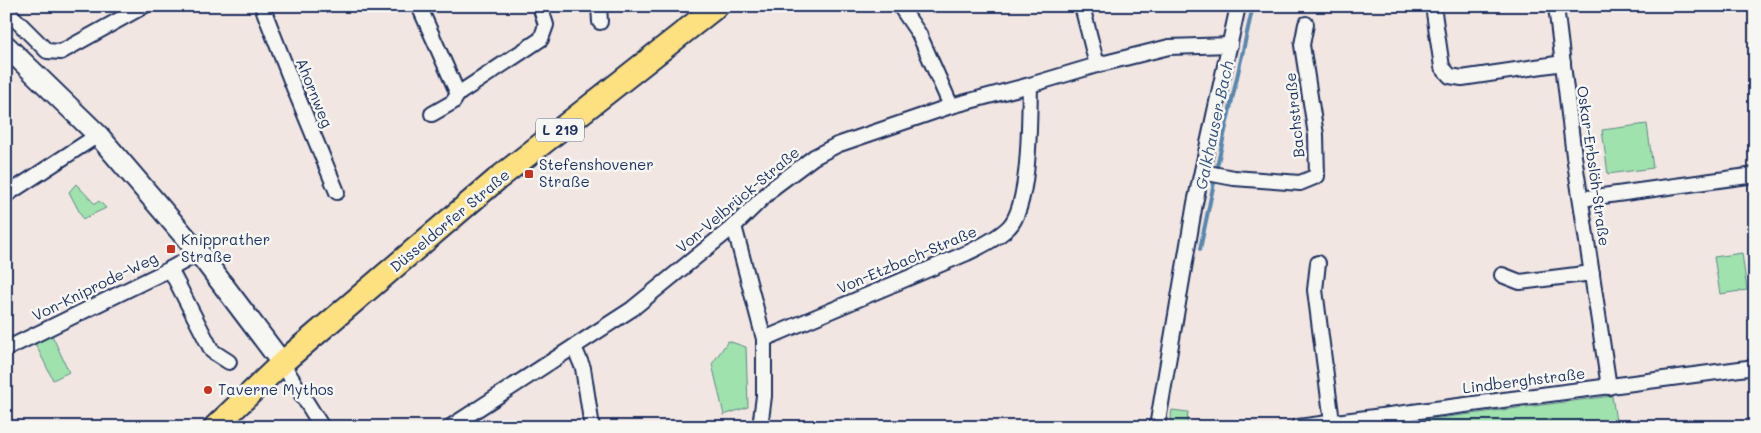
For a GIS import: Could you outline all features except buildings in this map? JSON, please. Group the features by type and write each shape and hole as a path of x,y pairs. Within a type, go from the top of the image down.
{"main road":[{"name":"Düsseldorfer Straße","path":"215,427 282,364 496,180 717,6"},
{"path":"6,46 98,136 199,253 282,364"}],"street":[{"name":"Ahornweg","path":"262,6 337,192"},
{"path":"419,6 458,94"},
{"path":"432,114 453,102 458,94 541,39 546,25 540,6"},
{"path":"598,6 600,22"},
{"path":"900,6 919,34 951,106"},
{"path":"1082,6 1096,65"},
{"path":"1157,427 1191,222 1238,6"},
{"path":"1432,6 1442,67 1450,76 1462,78 1563,63"},
{"name":"Oskar-Erbslöh-Straße","path":"1556,6 1581,199 1609,387"},
{"path":"6,10 47,51 61,52 139,8"},
{"name":"Bachstraße","path":"1202,172 1234,178 1300,183 1317,176 1316,135 1302,45 1306,24"},
{"name":"Von-Velbrück-Straße","path":"450,427 632,308 734,226 774,187 814,158 840,144 951,106 1096,65 1170,47 1230,45"},
{"name":"Von-Etzbach-Straße","path":"764,339 985,245 1010,226 1019,210 1026,178 1030,85"},
{"path":"6,195 98,136"},
{"path":"1581,199 1755,176"},
{"path":"734,226 764,339 764,396 760,427"},
{"name":"Von-Kniprode-Weg","path":"6,349 199,253"},
{"path":"1318,263 1315,290 1332,422"},
{"name":"Von-Kniprode-Weg","path":"170,268 212,351 229,362"},
{"path":"1502,275 1520,282 1592,273"},
{"path":"574,347 583,368 592,427"},
{"path":"282,364 322,427"},
{"name":"Lindberghstraße","path":"1298,427 1755,367"}],"green space":[{"path":"1647,124 1653,168 1608,174 1602,130"},
{"path":"76,184 95,204 99,201 106,208 83,219 69,192"},
{"path":"1742,253 1747,290 1720,294 1714,257"},
{"path":"51,333 69,372 53,380 34,341"},
{"path":"728,341 746,347 748,407 724,415 712,364"},
{"path":"1612,396 1617,427 1377,426"},
{"path":"1172,410 1188,412 1187,422 1191,427 1175,425 1171,420"}],"waterway":[{"name":"Galkhauser Bach","path":"1216,171 1253,6"},
{"name":"Galkhauser Bach","path":"1200,249 1215,178"}],"place":[{"name":"Stefenshovener Straße","path":"529,174"},
{"name":"Knipprather Straße","path":"171,249"},
{"name":"Taverne Mythos","path":"208,390"}]}
